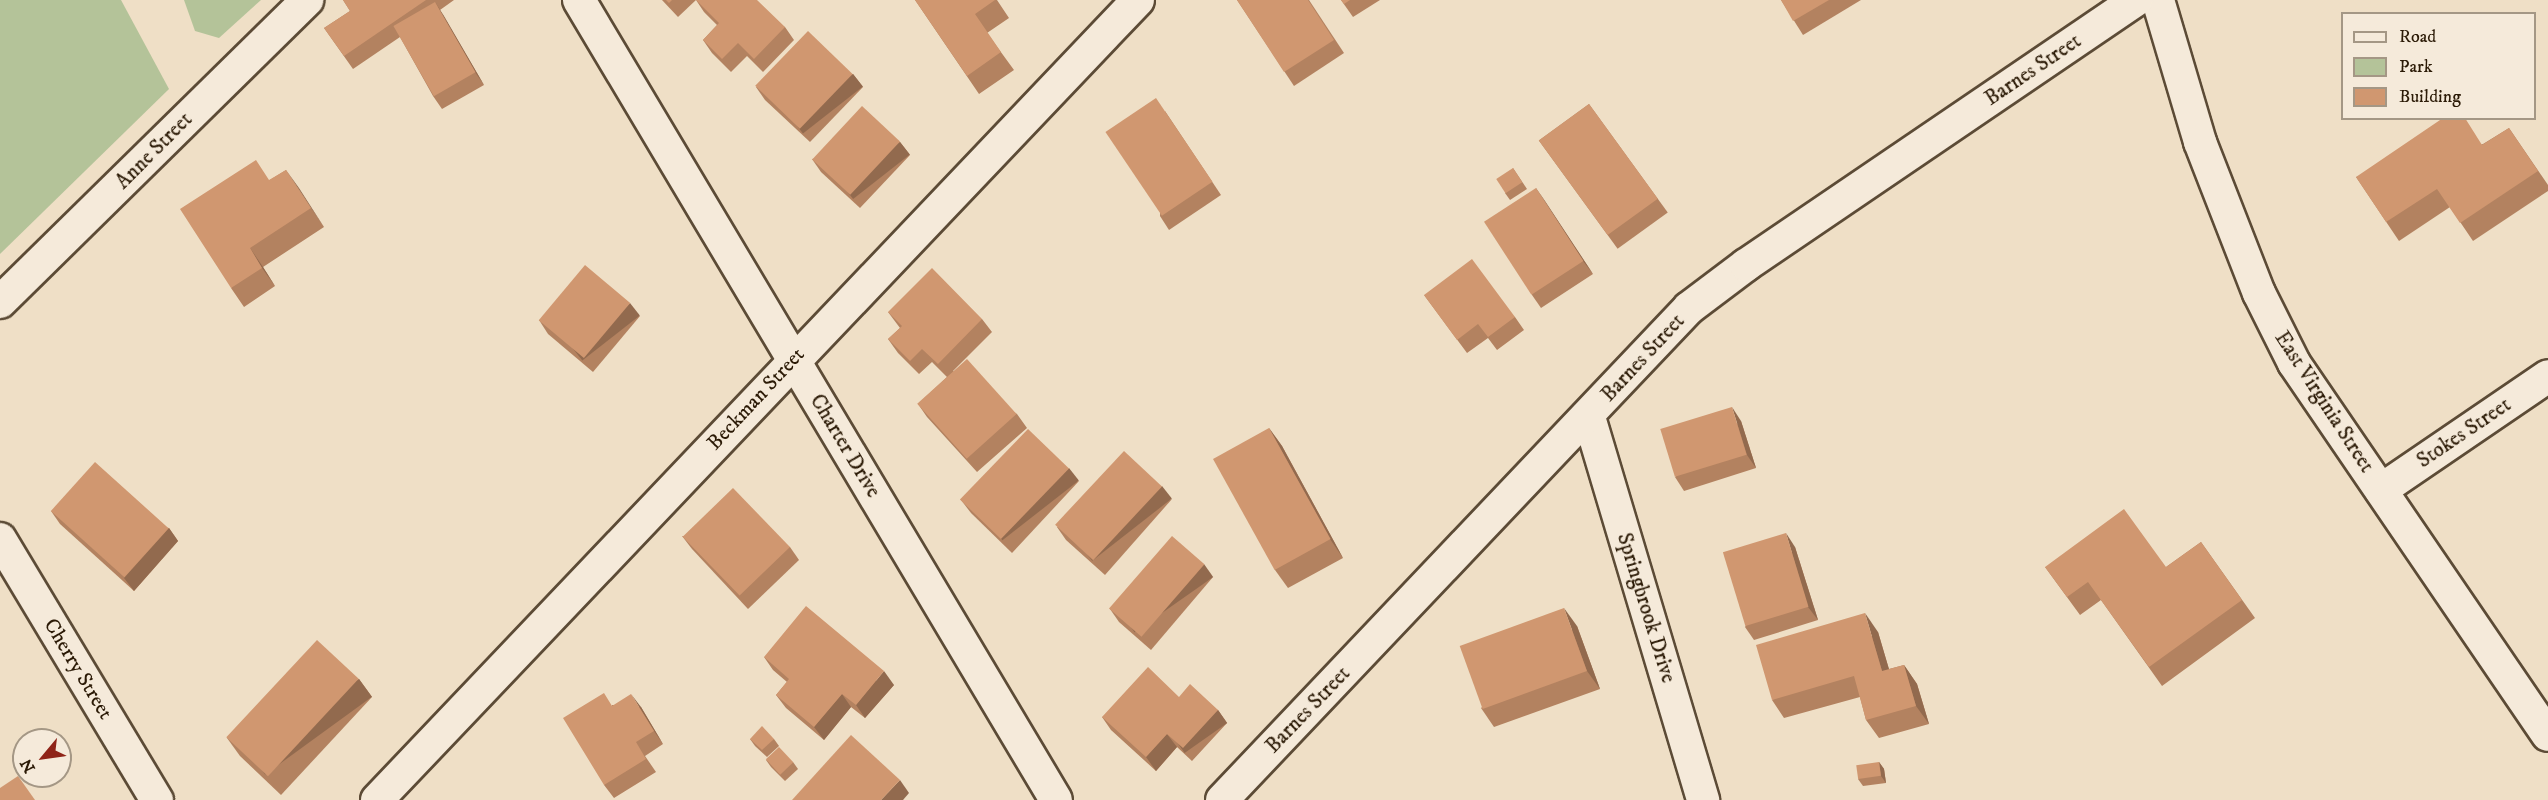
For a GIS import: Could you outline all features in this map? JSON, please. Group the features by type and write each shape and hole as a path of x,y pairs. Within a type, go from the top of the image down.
{"street":[{"name":"Anne Street","path":"0,302 307,0"},
{"name":"Charter Drive","path":"579,0 1056,800"},
{"name":"Beckman Street","path":"377,800 793,360 1138,0"},
{"name":"Barnes Street","path":"1222,800 1589,417 1642,354 1689,308 1746,265 2136,0"},
{"name":"East Virginia Street","path":"2158,0 2200,142 2259,293 2294,363 2548,735"},
{"name":"Stokes Street","path":"2380,490 2548,376"},
{"name":"Springbrook Drive","path":"1589,417 1703,800"},
{"name":"Cherry Street","path":"0,539 157,800"}],"green space":[{"path":"0,0 121,0 169,89 0,254"},
{"path":"184,0 261,0 219,38 195,31"}],"building":[{"path":"343,0 426,0 344,56 324,28 350,11"},
{"path":"696,0 757,0 785,27 754,59 738,43 722,59 703,40 719,23"},
{"path":"915,0 995,0 975,14 1001,52 967,76"},
{"path":"1237,0 1308,0 1334,40 1284,72"},
{"path":"1781,0 1829,0 1793,21"},
{"path":"435,2 476,72 434,96 393,26"},
{"path":"808,31 853,74 800,129 755,86"},
{"path":"1156,98 1212,182 1162,216 1105,132"},
{"path":"1589,104 1658,199 1608,235 1539,140"},
{"path":"862,106 900,141 850,195 812,159"},
{"path":"2440,120 2466,120 2482,145 2509,128 2538,171 2460,223 2437,189 2386,222 2356,177"},
{"path":"256,160 269,180 286,170 311,208 250,248 262,268 231,288 180,209"},
{"path":"1513,168 1522,182 1505,193 1496,179"},
{"path":"1536,188 1583,261 1531,295 1484,222"},
{"path":"1472,259 1515,317 1488,337 1478,324 1457,340 1424,295"},
{"path":"585,265 630,303 584,358 539,320"},
{"path":"932,268 982,319 938,364 922,349 910,361 888,339 902,326 888,312"},
{"path":"967,359 1017,414 967,459 917,404"},
{"path":"1732,407 1747,455 1675,477 1660,429"},
{"path":"1269,428 1331,539 1275,570 1213,459"},
{"path":"1028,429 1069,469 1001,539 960,499"},
{"path":"1124,451 1162,486 1093,560 1055,525"},
{"path":"95,462 169,528 124,577 51,511"},
{"path":"733,488 790,547 740,596 683,537"},
{"path":"2124,509 2166,567 2201,542 2242,600 2149,667 2088,582 2067,597 2045,567"},
{"path":"1786,533 1809,607 1745,626 1723,552"},
{"path":"1172,536 1204,564 1141,637 1109,608"},
{"path":"806,606 884,671 856,705 842,694 814,727 776,695 789,679 764,657"},
{"path":"1564,608 1587,671 1483,709 1460,646"},
{"path":"1865,613 1882,671 1904,665 1916,706 1866,720 1854,676 1772,700 1756,645"},
{"path":"317,640 359,679 268,776 226,737"},
{"path":"1148,667 1179,697 1190,684 1218,710 1183,748 1167,734 1146,757 1102,717"},
{"path":"604,693 612,706 631,694 654,731 636,742 646,759 604,785 563,718"},
{"path":"762,726 774,739 762,750 750,739"},
{"path":"851,735 900,780 881,800 792,800"},
{"path":"779,747 793,762 780,775 766,759"},
{"path":"1879,762 1881,776 1858,779 1856,765"},
{"path":"12,780 12,788 26,788 35,800 0,800 0,788"}]}
